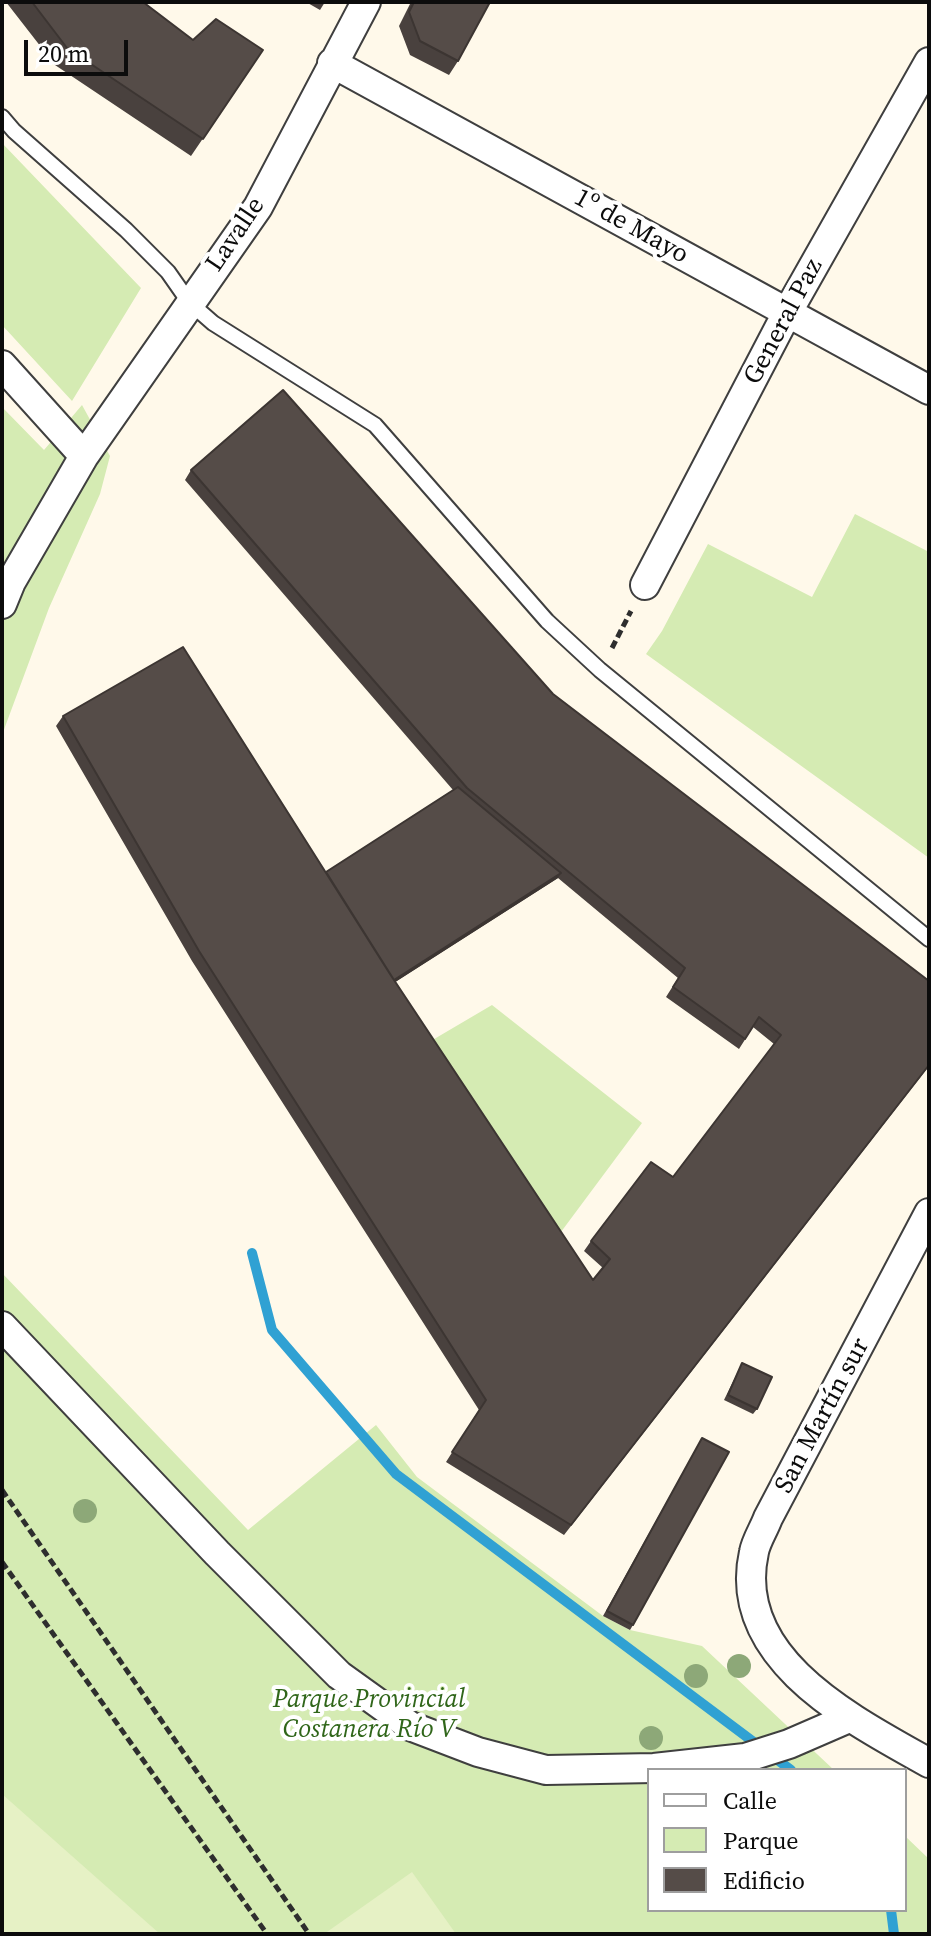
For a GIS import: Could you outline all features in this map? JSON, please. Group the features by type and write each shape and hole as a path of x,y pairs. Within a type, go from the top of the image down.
{"street":[{"name":"Lavalle","path":"2,604 11,582 84,456 258,207 366,2"},
{"name":"General Paz","path":"645,585 787,313 929,62"},
{"name":"1º de Mayo","path":"332,63 929,390"},
{"path":"2,365 84,456"},
{"name":"San Martín sur","path":"849,1718 785,1665 760,1627 751,1583 754,1551 768,1518 929,1213"},
{"path":"2,1326 217,1553 339,1675 410,1726 478,1752 546,1770 647,1768"},
{"path":"654,1768 745,1758 789,1744 849,1718 929,1763"}],"lane":[{"path":"2,117 147,251 168,272 189,302 213,323 375,425 547,621 600,670 929,939"}],"path":[{"path":"600,670 645,585"},
{"path":"2,1490 309,1934"},
{"path":"2,1562 267,1934"}],"green space":[{"path":"2,143 141,288 72,401 2,325"},
{"path":"82,405 110,456 100,494 49,608 2,735 2,407 44,450"},
{"path":"855,514 929,552 929,858 646,654 662,631 708,544 812,597"},
{"path":"492,1005 642,1123 555,1240 424,1045"},
{"name":"Parque Provincial Costanera Río V","path":"2,1273 248,1530 376,1425 417,1477 603,1616 630,1630 702,1646 832,1768 647,1768 647,1912 907,1912 907,1838 929,1859 929,1934 2,1934"},
{"path":"2,1794 160,1934 2,1934"},
{"path":"412,1872 456,1934 324,1934"}],"building":[{"path":"32,2 143,2 193,40 216,19 263,50 203,139 67,48"},
{"path":"414,2 490,2 458,61 420,41 409,12"},
{"path":"283,390 553,694 929,981 929,1065 571,1525 452,1452 486,1400 199,951 63,716 183,647 390,974 593,1280 610,1259 591,1241 651,1162 673,1177 781,1035 759,1017 745,1039 673,987 685,968 467,788 191,470"},
{"path":"458,787 561,873 394,980 326,872"},
{"path":"742,1363 772,1377 757,1409 728,1395"},
{"path":"702,1438 729,1452 633,1625 607,1611"}],"waterway":[{"path":"252,1253 272,1330 396,1474 788,1768"},
{"path":"891,1912 894,1934"}]}
